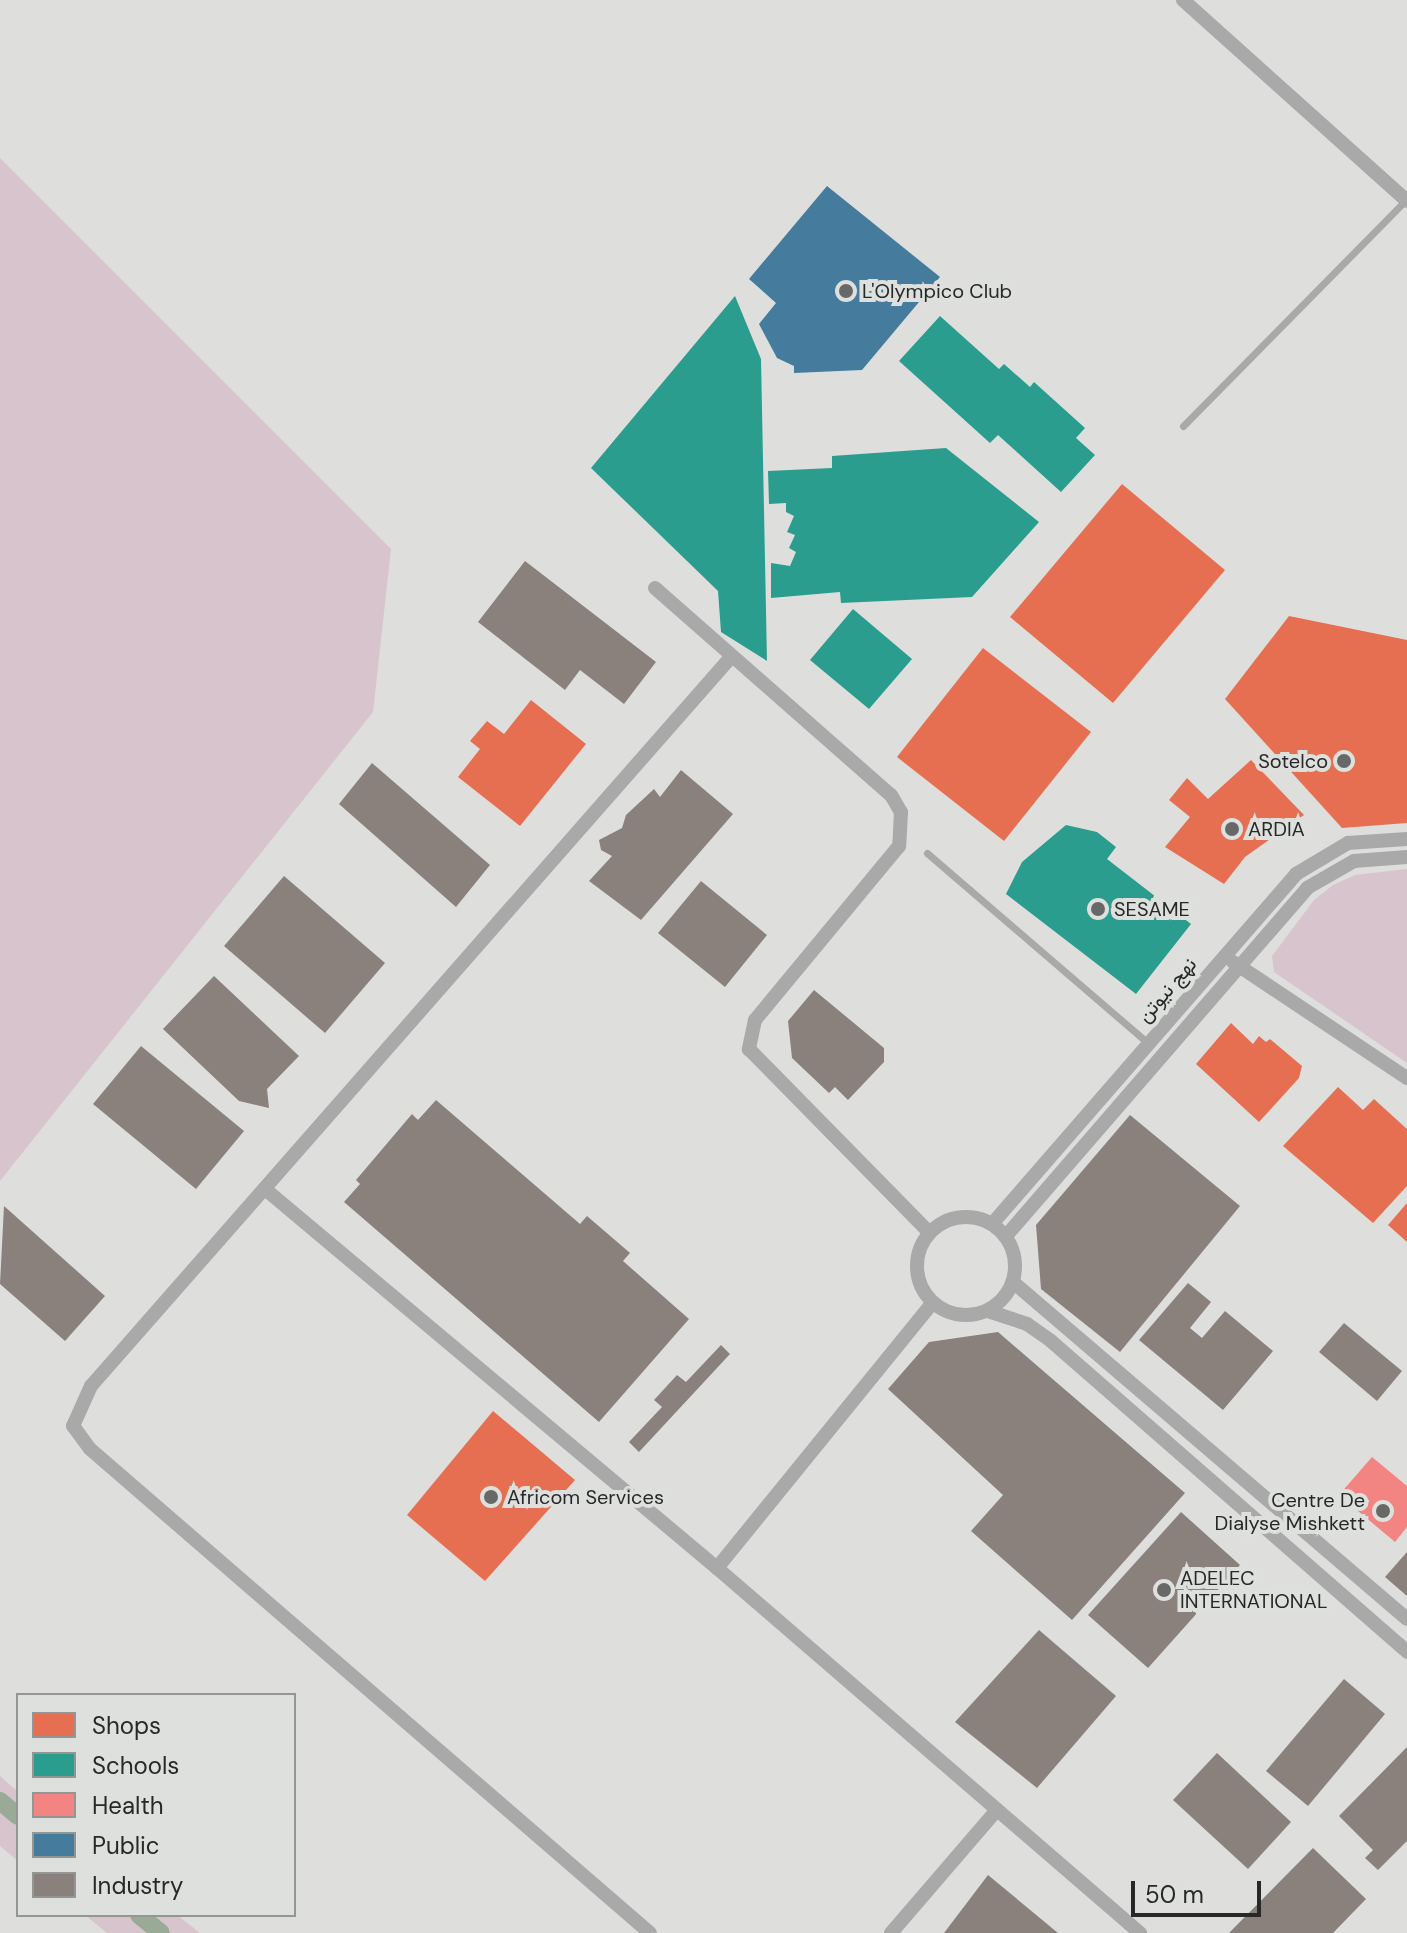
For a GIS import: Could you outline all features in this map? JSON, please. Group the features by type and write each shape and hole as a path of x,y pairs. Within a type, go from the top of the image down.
{"street":[{"path":"1183,0 1406,201"},
{"path":"655,588 891,795 904,829 899,846 755,1020 749,1049 929,1232"},
{"path":"650,1933 77,1435 73,1426 81,1399 731,657"},
{"name":"نهج نيوتن","path":"992,1224 1222,955 1296,874 1336,849 1379,838 1407,839"},
{"path":"1336,849 1345,865"},
{"name":"نهج نيوتن","path":"1006,1236 1307,888 1345,865 1380,856 1407,857"},
{"path":"1222,955 1407,1078"},
{"path":"265,1189 717,1568 1140,1933"},
{"path":"988,1311 1003,1299 1013,1282 1016,1263 1006,1236 992,1224 963,1216 929,1232 916,1268 932,1303 949,1313 988,1311 1027,1324 1051,1341 1407,1652"},
{"path":"1013,1282 1407,1619"},
{"path":"717,1568 932,1303"},
{"path":"1321,1577 1335,1559"},
{"path":"891,1933 996,1811"}],"lane":[{"path":"1183,426 1406,201"},
{"path":"927,853 1148,1043"}],"shaded area":[{"path":"0,158 391,549 373,712 0,1181"},
{"path":"1407,869 1407,1063 1274,972 1272,956 1314,900 1333,885 1355,875"},
{"path":"0,1776 16,1790 16,1859 0,1846"},
{"path":"87,1917 180,1917 200,1933 107,1933"}],"building: Shops":[{"path":"1122,484 1225,570 1113,703 1010,617"},
{"name":"Sotelco","path":"1289,616 1407,640 1407,823 1342,828 1225,699"},
{"path":"983,648 1091,732 1004,841 897,757"},
{"path":"531,700 586,744 520,826 458,777 480,749 470,741 487,721 504,734"},
{"name":"ARDIA","path":"1251,760 1304,815 1245,857 1224,884 1165,847 1190,817 1169,800 1187,778 1208,799"},
{"path":"1231,1023 1253,1044 1259,1036 1266,1042 1270,1039 1302,1066 1299,1078 1259,1122 1196,1064"},
{"path":"1338,1087 1363,1110 1374,1099 1407,1129 1407,1186 1373,1223 1283,1146"},
{"path":"1407,1203 1407,1242 1388,1225"},
{"name":"Africom Services","path":"493,1411 575,1480 485,1581 407,1515"}],"building: Schools":[{"path":"735,296 761,359 767,661 721,632 718,591 591,468"},
{"path":"940,316 999,369 1004,364 1030,387 1034,382 1085,428 1076,438 1095,455 1061,492 998,435 990,443 899,361"},
{"path":"946,448 1039,522 972,597 841,603 840,592 771,598 771,563 790,566 796,552 789,548 795,535 787,532 794,516 786,512 786,503 769,504 768,471 832,468 832,456"},
{"path":"853,609 912,659 869,709 810,660"},
{"name":"SESAME","path":"1066,825 1097,832 1116,847 1107,859 1191,924 1136,994 1006,894 1022,862"}],"building: Health":[{"name":"Centre De Dialyse Mishkett","path":"1372,1457 1407,1486 1407,1527 1395,1542 1339,1495"}],"building: Public":[{"name":"L'Olympico Club","path":"827,186 940,277 862,370 794,373 794,366 777,358 759,324 776,303 749,279"}],"building: Industry":[{"path":"525,561 656,662 624,704 580,670 565,690 478,622"},
{"path":"372,763 490,865 456,907 339,804"},
{"path":"681,770 733,814 641,920 589,881 612,856 601,850 599,840 622,828 626,815 654,789 660,797"},
{"path":"284,876 385,963 325,1033 224,946"},
{"path":"701,881 767,935 725,987 658,933"},
{"path":"214,976 299,1056 267,1089 269,1108 239,1101 163,1029"},
{"path":"814,990 884,1048 884,1062 848,1100 835,1087 829,1093 792,1058 788,1021"},
{"path":"141,1046 244,1131 196,1189 93,1104"},
{"path":"436,1100 580,1224 587,1216 630,1253 623,1261 689,1319 599,1422 344,1202 360,1184 356,1180 412,1114 418,1120"},
{"path":"1130,1115 1240,1206 1120,1352 1041,1289 1036,1225"},
{"path":"4,1206 105,1296 65,1341 0,1284"},
{"path":"1188,1283 1211,1302 1190,1328 1202,1338 1225,1311 1273,1351 1223,1410 1139,1340"},
{"path":"1344,1323 1402,1371 1377,1401 1319,1352"},
{"path":"998,1332 1185,1493 1072,1620 971,1531 1003,1495 888,1389 929,1342"},
{"path":"721,1345 730,1354 639,1452 629,1442 662,1407 654,1400 677,1375 686,1382"},
{"name":"ADELEC INTERNATIONAL","path":"1181,1512 1240,1565 1148,1668 1088,1615"},
{"path":"1407,1552 1407,1596 1385,1577"},
{"path":"1039,1630 1116,1696 1037,1788 955,1722"},
{"path":"1344,1679 1385,1714 1308,1806 1266,1771"},
{"path":"1407,1747 1407,1841 1378,1870 1365,1858 1373,1850 1339,1816"},
{"path":"1217,1753 1291,1822 1248,1869 1173,1800"},
{"path":"1313,1848 1366,1899 1333,1933 1229,1933"},
{"path":"988,1875 1058,1933 944,1933"}],"waterway":[{"path":"0,1801 16,1814"},
{"path":"141,1917 161,1933"}],"place":[{"name":"L'Olympico Club","path":"846,291"},
{"name":"Sotelco","path":"1344,761"},
{"name":"ARDIA","path":"1232,829"},
{"name":"SESAME","path":"1098,909"},
{"name":"Africom Services","path":"491,1497"},
{"name":"Centre De Dialyse Mishkett","path":"1383,1511"},
{"name":"ADELEC INTERNATIONAL","path":"1164,1590"}]}
